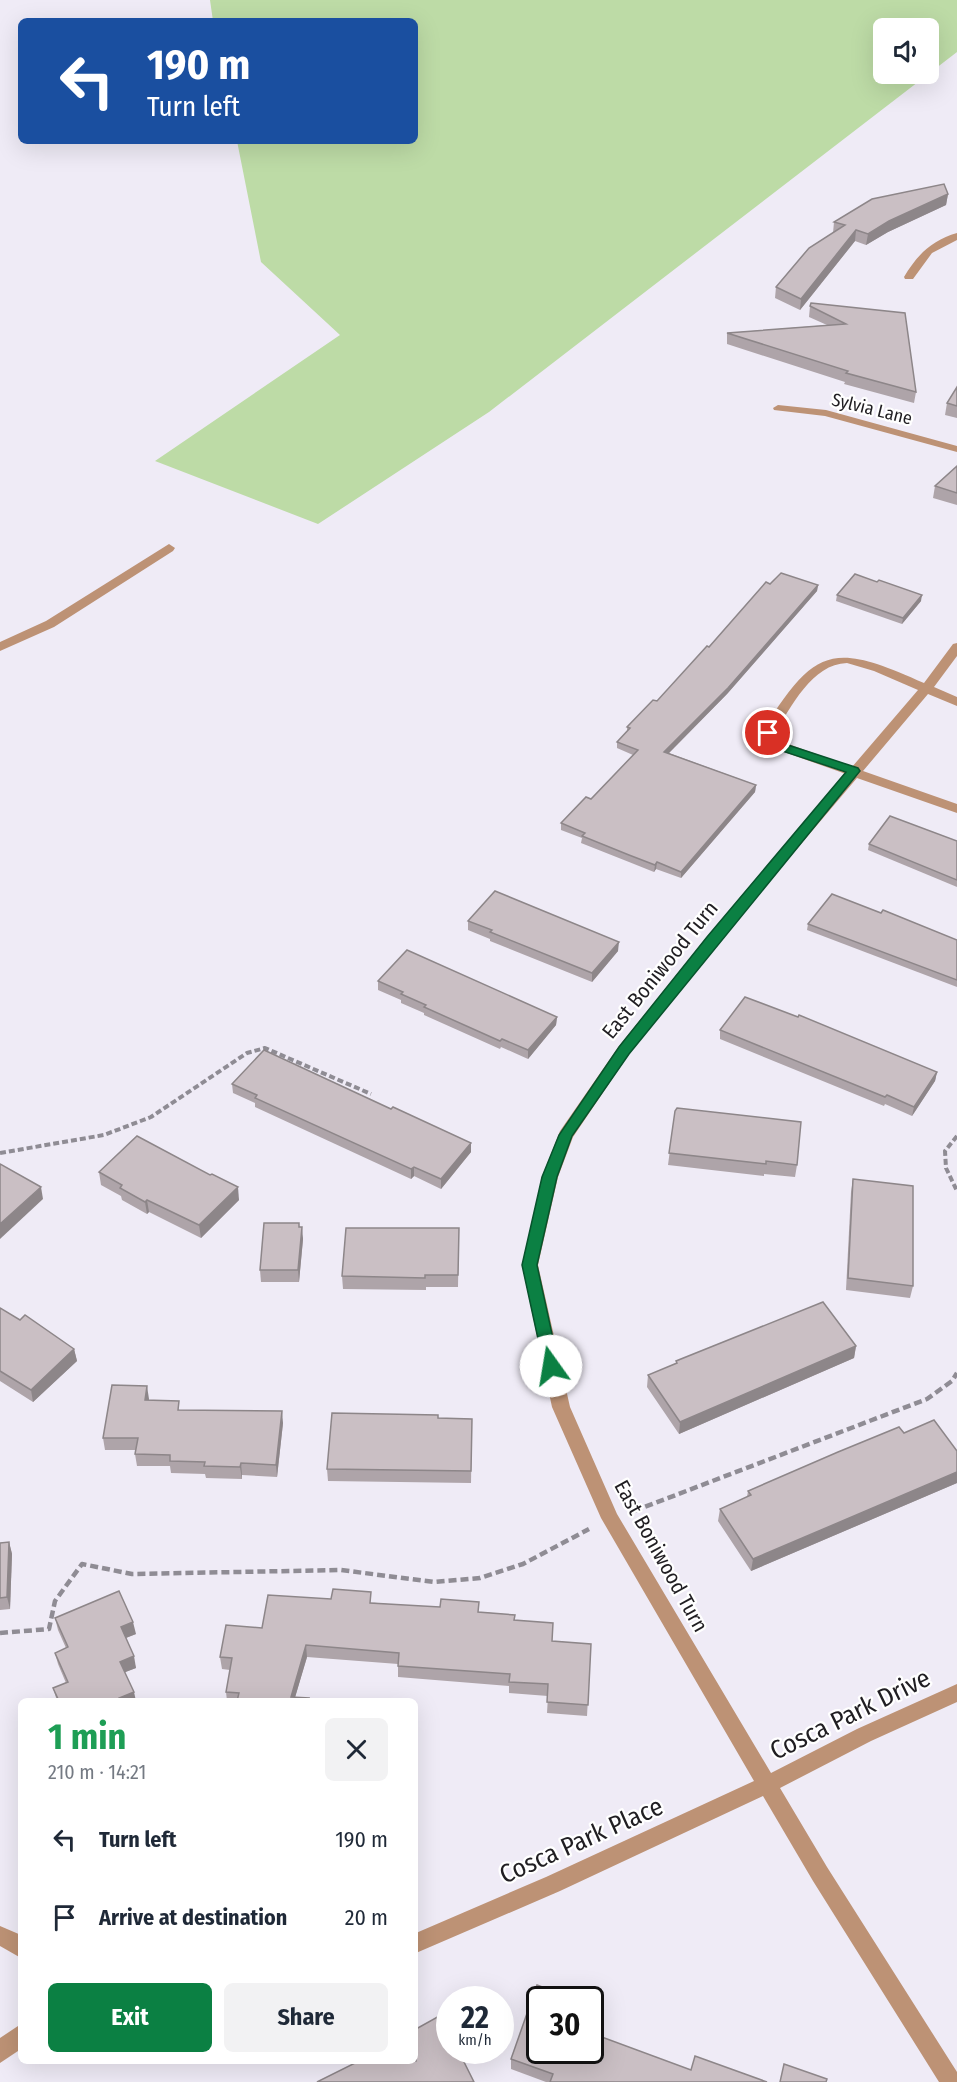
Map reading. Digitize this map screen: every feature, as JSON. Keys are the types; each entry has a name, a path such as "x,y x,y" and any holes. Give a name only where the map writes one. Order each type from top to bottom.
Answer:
{"street":[{"path":"909,276 918,261 930,248 957,236"},
{"name":"Sylvia Lane","path":"778,408 826,413 957,449"},
{"path":"0,647 50,624 169,548"},
{"name":"East Boniwood Turn","path":"951,2082 884,1979 610,1518 561,1407 530,1265 549,1177 566,1135 624,1050 712,940 925,690 957,647"},
{"path":"957,702 874,666 837,660 814,672 791,696 768,733 775,744 957,809"},
{"name":"Cosca Park Drive","path":"767,1785 864,1735 957,1693"},
{"name":"Cosca Park Place","path":"418,1942 553,1884 767,1785"},
{"path":"0,1936 18,1944"},
{"path":"0,2052 18,2037"}],"path":[{"path":"0,1154 104,1135 151,1117 247,1053 265,1048 371,1094"},
{"path":"957,1136 945,1150 946,1168 957,1191"},
{"path":"0,1633 49,1629 50,1610 63,1587 82,1564 132,1574 341,1570 434,1582 480,1578 523,1564 610,1518 656,1504 927,1399 952,1381 957,1373"}],"green space":[{"path":"210,0 957,0 957,52 939,66 939,18 873,18 873,84 915,84 489,412 318,524 155,461 340,335 261,262 238,144 418,144 418,18 213,18"}],"building":[{"path":"944,184 948,194 889,221 868,234 856,230 801,299 776,287 809,248 845,225 834,222 872,199"},
{"path":"811,303 905,313 916,392 846,373 848,371 727,333 846,324 810,306"},
{"path":"957,387 957,406 947,403"},
{"path":"957,466 957,493 935,486"},
{"path":"781,573 818,585 728,688 664,752 756,785 681,872 657,862 655,865 582,836 585,833 561,823 586,797 591,799 638,750 617,742 630,728 627,727 653,700 657,701 707,646 709,647 766,582 770,584"},
{"path":"855,574 922,595 903,618 837,595"},
{"path":"890,816 957,841 957,880 869,844"},
{"path":"495,891 619,942 592,973 468,921"},
{"path":"832,894 881,913 883,910 957,940 957,980 808,924"},
{"path":"407,950 557,1017 528,1050 502,1039 500,1041 424,1007 426,1005 378,981"},
{"path":"745,997 798,1017 799,1015 937,1072 914,1107 887,1095 885,1097 720,1030"},
{"path":"264,1050 471,1143 441,1179 414,1167 411,1169 255,1098 257,1095 232,1084"},
{"path":"677,1108 801,1122 797,1165 766,1161 766,1164 669,1153"},
{"path":"137,1136 210,1175 238,1187 199,1225 147,1200 145,1202 120,1188 122,1185 99,1172"},
{"path":"0,1164 41,1187 0,1224"},
{"path":"853,1179 913,1186 913,1286 848,1278"},
{"path":"264,1223 299,1223 299,1227 302,1227 298,1270 260,1270"},
{"path":"346,1228 459,1228 458,1275 425,1275 425,1278 342,1276"},
{"path":"823,1302 856,1346 680,1422 648,1375 677,1363 676,1361"},
{"path":"0,1308 20,1320 25,1315 74,1349 31,1390 0,1371"},
{"path":"112,1385 147,1386 145,1400 179,1401 178,1410 282,1411 276,1465 241,1463 240,1467 204,1466 205,1462 170,1461 170,1455 135,1454 138,1438 103,1438"},
{"path":"332,1413 438,1415 438,1418 472,1419 471,1471 327,1469"},
{"path":"934,1420 957,1451 957,1472 753,1559 720,1509 751,1495 748,1491 838,1452 899,1427 904,1433"},
{"path":"9,1542 7,1597 0,1598 0,1543"},
{"path":"333,1589 371,1592 370,1603 440,1607 441,1599 479,1602 478,1612 515,1615 514,1620 553,1623 552,1641 591,1644 588,1705 547,1702 548,1684 509,1682 510,1674 398,1666 399,1653 306,1645 291,1697 309,1698 238,1698 239,1693 226,1692 232,1658 220,1657 226,1625 262,1628 268,1595 331,1599"},
{"path":"119,1591 133,1622 121,1627 134,1656 120,1662 134,1692 119,1698 58,1698 53,1688 68,1682 55,1653 68,1647 55,1618"},
{"path":"526,2016 526,2064 604,2064 604,2038 691,2070 695,2056 767,2082 550,2082 553,2074 514,2060 514,2050"},
{"path":"436,2018 436,2064 465,2064 474,2082 317,2082 353,2064 418,2064 418,2028"},
{"path":"784,2064 827,2079 826,2082 780,2082"}],"route":[{"path":"551,1366 530,1265 549,1177 566,1135 624,1050 712,940 854,771 775,744 768,733"}]}
